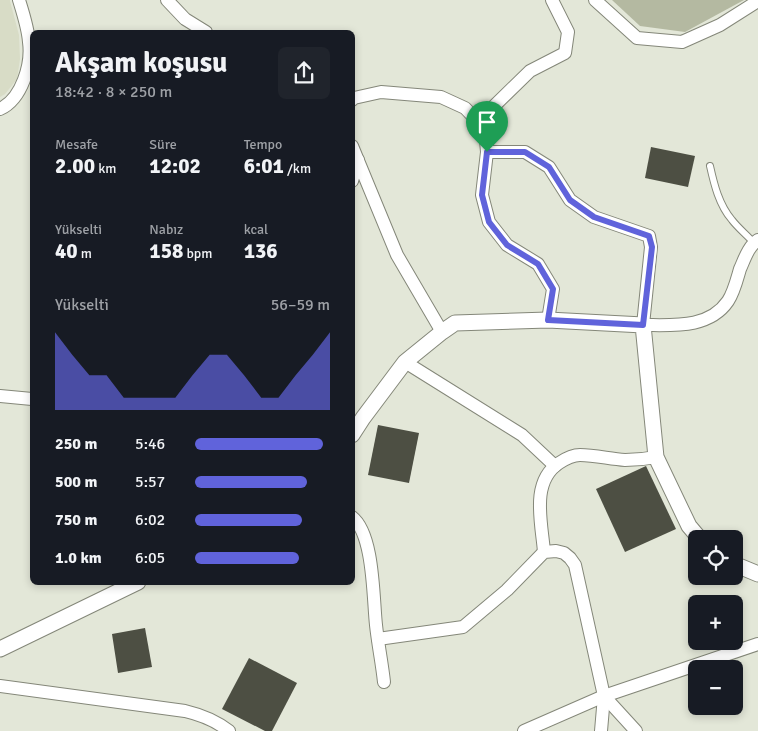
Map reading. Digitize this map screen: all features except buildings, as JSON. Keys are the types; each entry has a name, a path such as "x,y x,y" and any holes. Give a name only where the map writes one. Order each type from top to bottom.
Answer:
{"street":[{"path":"0,109 6,107 20,90 27,70 30,43 19,0"},
{"path":"167,0 185,19 203,30"},
{"path":"548,320 553,289 538,264 507,245 489,222 482,195 487,152 485,129 491,109 530,71 565,53 568,32 552,0"},
{"path":"596,0 637,38 682,42 720,25 758,1"},
{"path":"355,98 382,92 441,97 465,108 485,129"},
{"path":"487,152 525,152 549,167 570,200 594,217 649,236 652,247 643,325 656,458 692,530"},
{"path":"355,153 397,255 442,332"},
{"path":"355,170 358,160"},
{"path":"358,418 405,362 455,323 548,320 643,325 701,322 717,313 729,301 747,252 756,241"},
{"path":"405,362 522,435 555,466"},
{"path":"0,396 30,398"},
{"path":"544,552 540,497 546,476 555,466 566,458 578,455 624,460 656,458"},
{"path":"355,520 358,522 370,558 384,682"},
{"path":"378,639 463,627 507,590 544,552 556,551 564,553 575,565 604,696 601,731"},
{"path":"743,568 758,574"},
{"path":"0,649 132,585"},
{"path":"524,731 604,696 758,644"},
{"path":"0,686 185,711 204,716 229,731"},
{"path":"604,696 636,731"}],"lane":[{"path":"710,166 716,189 732,220 756,241"}],"shaded area":[{"path":"0,0 10,0 19,35 20,59 17,79 5,94 0,97"},
{"path":"612,0 744,0 685,32 640,26"}],"route":[{"path":"487,152 525,152 549,167 570,200 594,217 649,236 652,247 643,325 548,320 553,289 538,264 507,245 489,222 482,195 487,152"}]}
